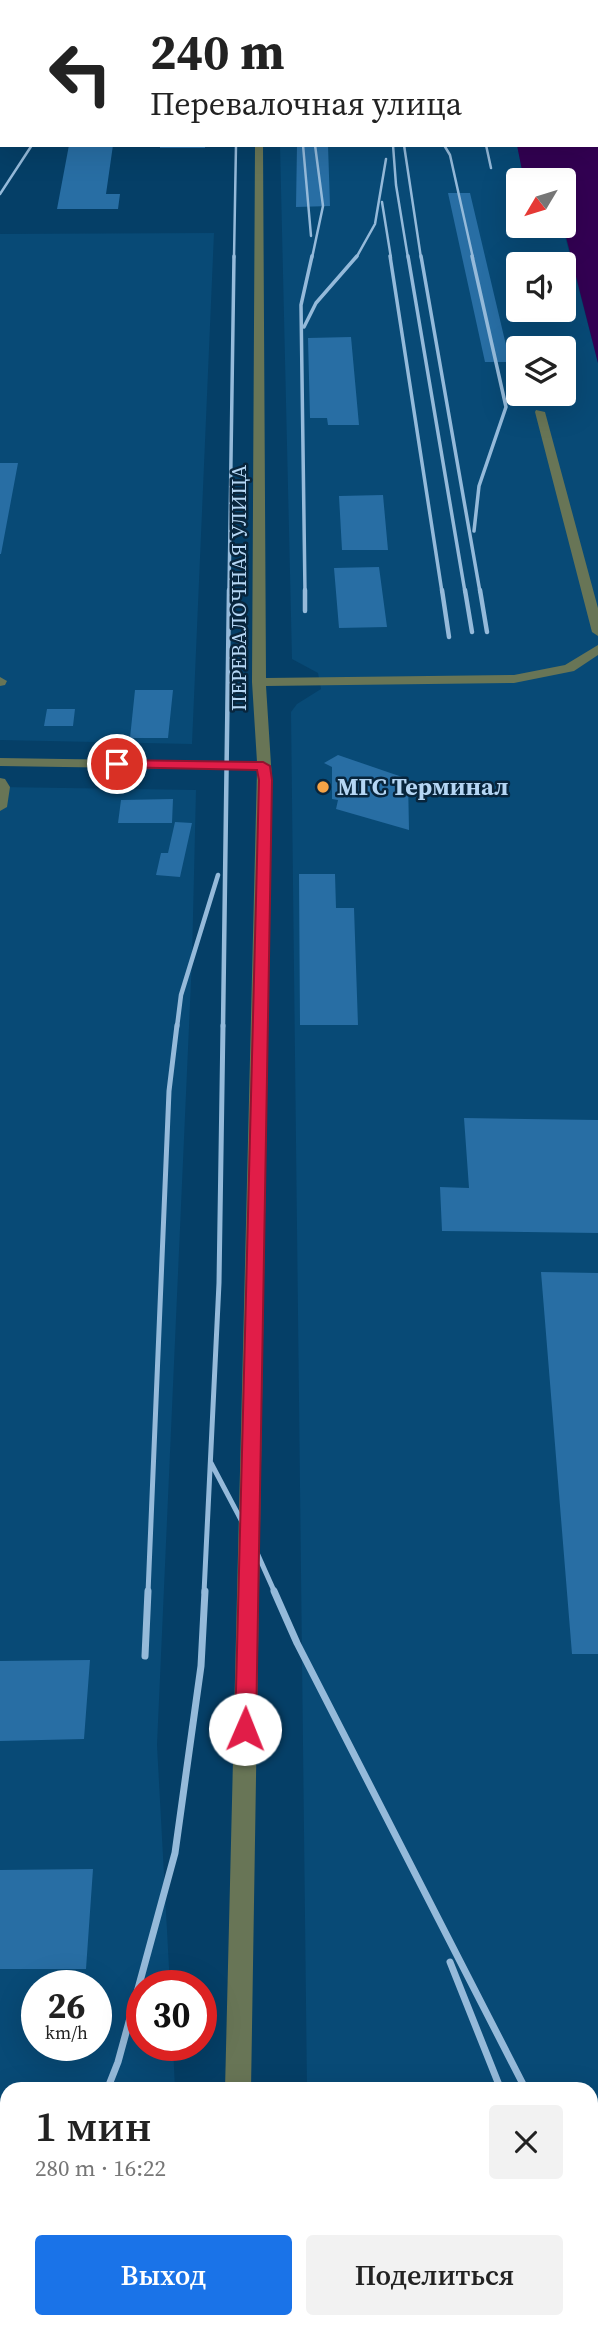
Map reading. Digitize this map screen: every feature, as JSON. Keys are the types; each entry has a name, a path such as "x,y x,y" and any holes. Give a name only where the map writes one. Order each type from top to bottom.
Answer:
{"street":[{"path":"0,13 0,20"},
{"name":"ПЕРЕВАЛОЧНАЯ УЛИЦА","path":"238,2082 265,808 259,682 259,147"},
{"path":"540,412 598,632"},
{"path":"259,682 514,679 569,668 598,649"},
{"path":"2,766 263,766"},
{"path":"0,782 3,787 0,807"}],"shaded area":[{"path":"280,147 517,147 522,168 506,168 506,238 565,238 569,252 506,252 506,322 576,322 576,279 598,363 598,2082 307,2082 291,712 297,704 321,689 318,673 292,659"},
{"path":"517,147 598,147 598,363 576,276 576,252 570,252 566,238 576,238 576,168 522,168"},
{"path":"214,233 192,744 0,740 0,234"},
{"path":"0,787 196,790 192,959 157,1745 169,1970 126,1970 126,2061 174,2061 175,2082 0,2082"}],"building":[{"path":"69,147 113,147 106,194 120,194 118,209 57,209"},
{"path":"160,147 205,147 205,148"},
{"path":"297,147 328,147 330,206 296,207"},
{"path":"448,193 470,193 506,345 506,362 485,362"},
{"path":"351,337 359,425 328,425 327,418 310,418 308,338"},
{"path":"0,463 18,463 1,554 0,554"},
{"path":"383,495 388,550 342,550 339,496"},
{"path":"379,567 387,627 339,628 334,568"},
{"path":"135,690 173,690 168,738 130,738"},
{"path":"47,709 75,709 73,726 44,726"},
{"path":"338,755 408,779 409,830 336,809 338,800 332,799 332,767 324,763"},
{"path":"173,799 172,823 118,823 121,800"},
{"path":"175,822 192,823 180,877 156,875 161,853 168,853"},
{"path":"299,874 335,874 336,908 354,908 358,1025 300,1025"},
{"path":"464,1118 598,1120 598,1233 442,1231 440,1187 469,1188"},
{"path":"541,1272 598,1273 598,1654 572,1654"},
{"path":"90,1660 84,1739 0,1741 0,1661"},
{"path":"93,1869 86,1969 0,1969 0,1870"}],"railway":[{"path":"0,194 31,147"},
{"path":"234,258 236,147"},
{"path":"303,147 311,236"},
{"path":"312,258 323,206 315,147"},
{"path":"393,147 396,185 408,258"},
{"path":"404,147 421,258"},
{"path":"445,147 450,155 473,258"},
{"path":"486,147 491,168"},
{"path":"356,258 375,224 386,159"},
{"path":"382,202 391,258"},
{"path":"229,592 234,256"},
{"path":"305,592 301,305 312,256"},
{"path":"304,327 316,303 357,256"},
{"path":"390,256 442,592"},
{"path":"408,256 465,592"},
{"path":"421,256 480,592"},
{"path":"472,256 506,407 479,486 474,531"},
{"path":"223,1027 229,590"},
{"path":"442,590 449,637"},
{"path":"465,590 472,632"},
{"path":"480,590 487,632"},
{"path":"305,592 305,611"},
{"path":"177,1027 181,995 218,875"},
{"path":"148,1593 169,1091 177,1025"},
{"path":"204,1593 219,1283 223,1025"},
{"path":"211,1463 249,1535 275,1593"},
{"path":"145,1656 148,1591"},
{"path":"110,2082 118,2062 175,1853 201,1666 205,1591"},
{"path":"274,1591 297,1643 522,2082"},
{"path":"450,1962 498,2082"}],"place":[{"name":"МГС Терминал","path":"323,787"}],"route":[{"path":"117,764 263,766 265,780 245,1729"}]}
